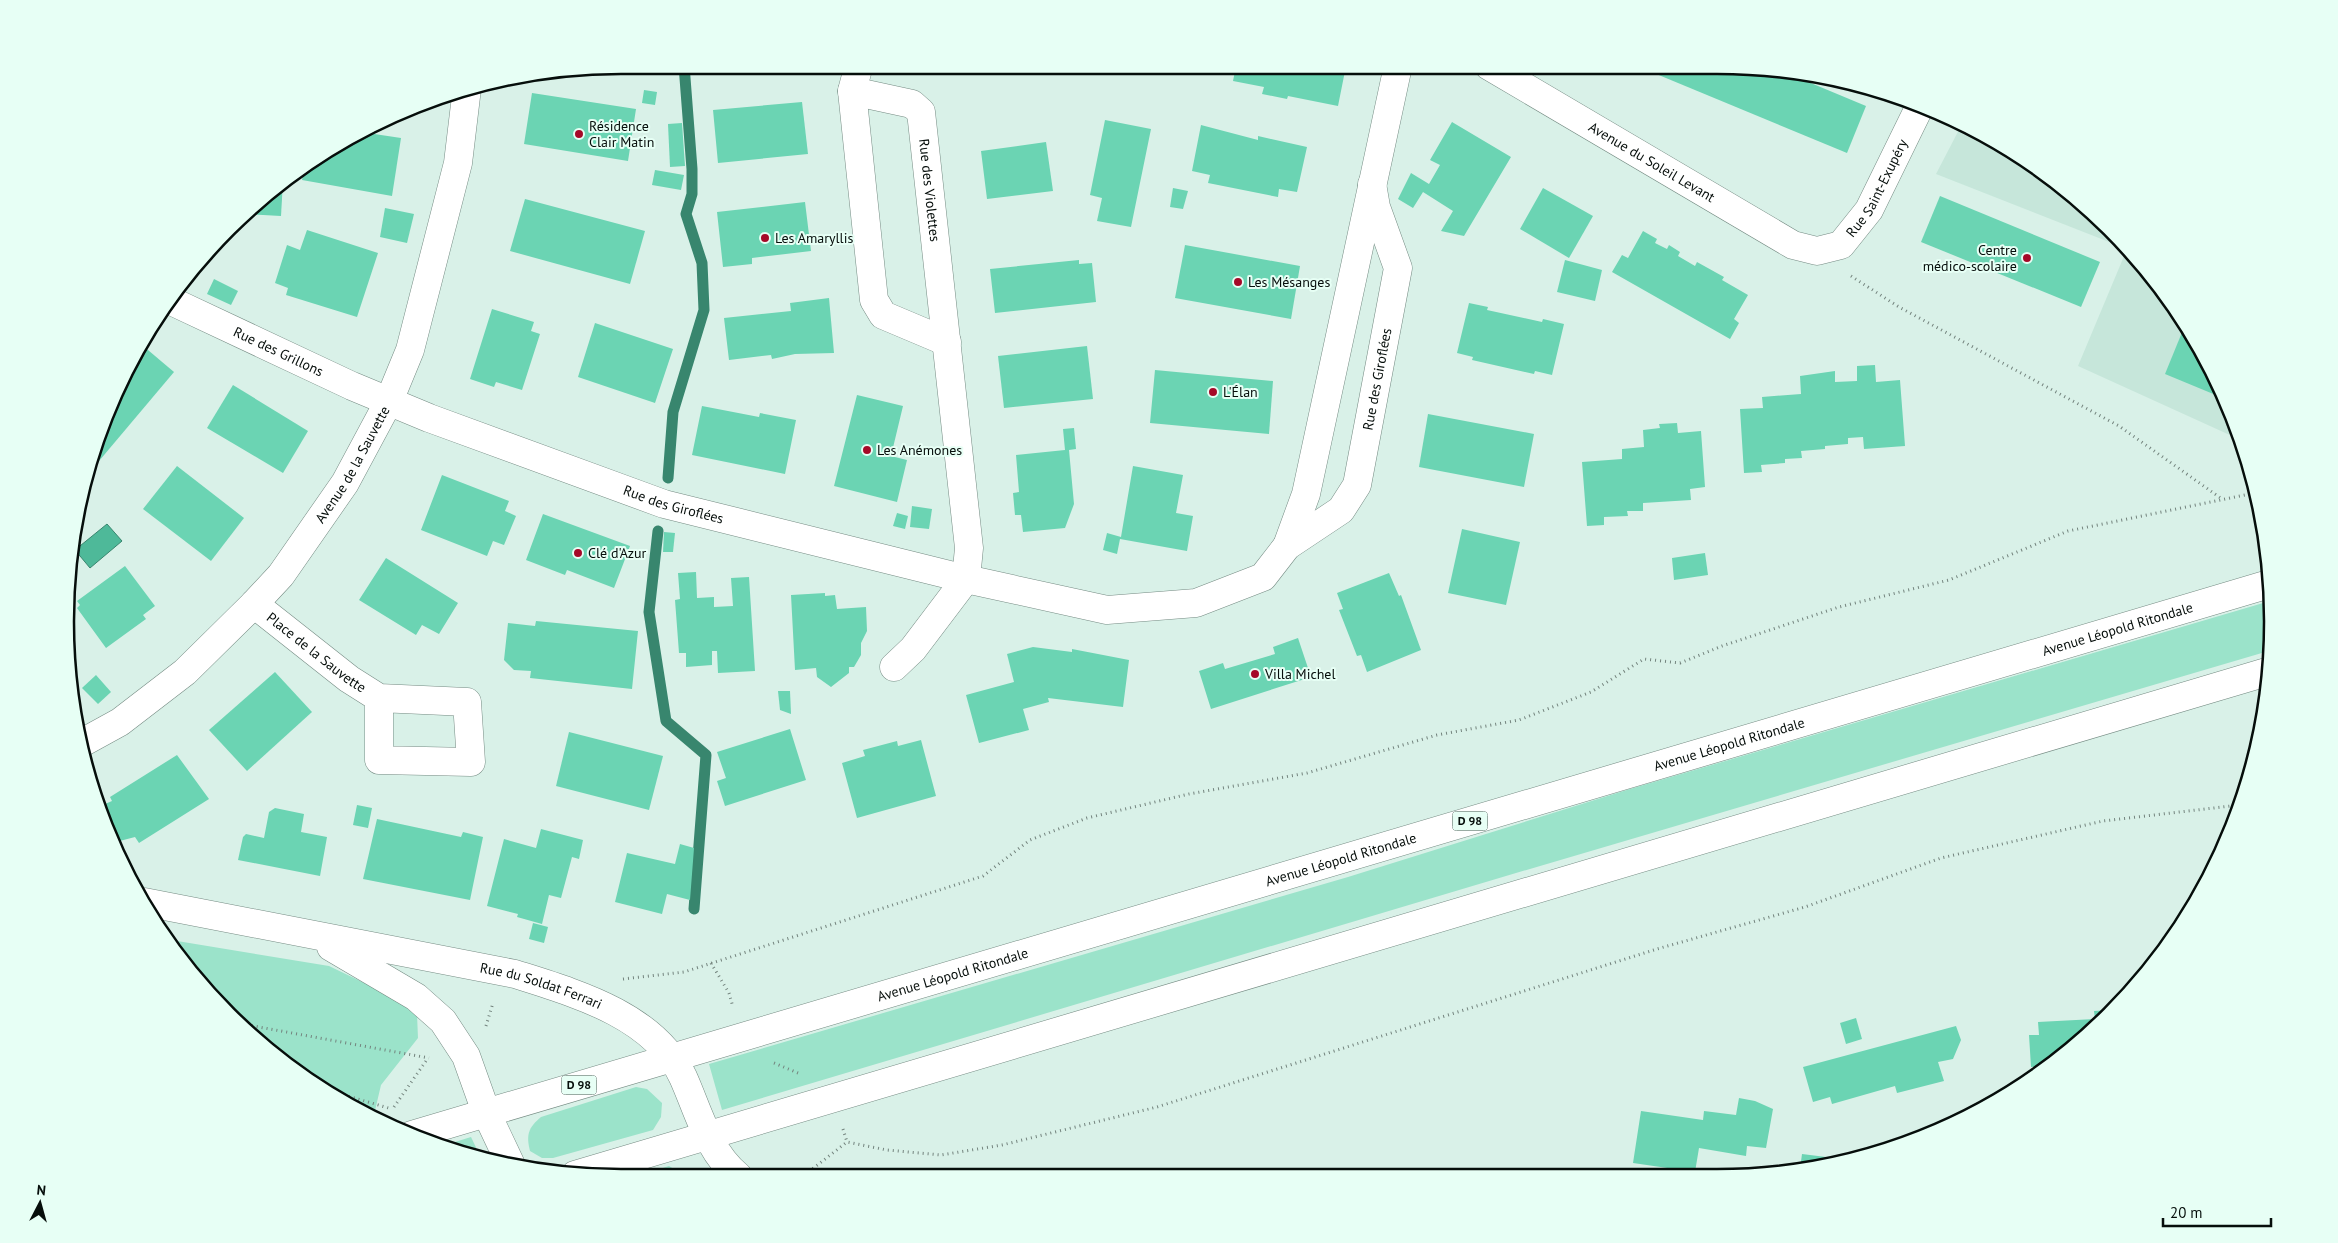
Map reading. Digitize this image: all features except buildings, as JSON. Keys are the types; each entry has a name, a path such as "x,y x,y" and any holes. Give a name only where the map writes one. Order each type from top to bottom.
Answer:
{"main road":[{"name":"Rue des Giroflées","path":"389,401 429,418 664,504 966,579 1107,610 1196,603 1263,577 1287,546 1306,494 1396,74"},
{"name":"Avenue du Soleil Levant","path":"1502,74 1793,245 1817,251"},
{"name":"Rue des Violettes","path":"947,342 883,315 874,300 855,78 912,104 921,112 947,342 969,548 966,579"},
{"name":"Avenue de la Sauvette","path":"87,740 120,722 185,672 254,604 281,575 345,483 389,401 410,350 458,163 466,96"},
{"name":"Rue Saint-Exupéry","path":"1817,251 1841,245 1869,210 1917,112"},
{"name":"Rue des Giroflées","path":"1287,546 1341,510 1357,485 1398,268 1376,207 1372,184"},
{"name":"Rue des Grillons","path":"176,304 389,401"},
{"path":"894,667 912,649 966,579"},
{"name":"Avenue Léopold Ritondale","path":"421,1131 2263,586"},
{"name":"Place de la Sauvette","path":"254,604 349,679 379,698"},
{"path":"596,1168 2262,673"},
{"name":"Rue du Soldat Ferrari","path":"152,904 515,974 605,1006 646,1031 672,1058 682,1075 716,1152 732,1169"},
{"name":"Rue du Soldat Ferrari","path":"310,935 416,997 443,1021 466,1056 486,1112 507,1157"}],"path":[{"path":"1862,284 1899,308 2119,426 2222,500"},
{"path":"617,979 684,972 983,876 1030,840 1087,818 1189,794 1307,773 1437,735 1519,720 1591,692 1644,659 1680,663 1722,646 1840,607 1949,580 2068,531 2249,494"},
{"path":"812,1169 848,1142 887,1150 941,1155 1002,1145 1157,1107 1657,949 1805,907 1941,858 2103,821 2232,806"},
{"path":"485,1031 496,993"},
{"path":"252,1026 428,1058 392,1109 349,1096"}],"shaded area":[{"path":"1959,130 2021,166 2050,187 2078,210 2113,243 1936,174"},
{"path":"2124,256 2151,288 2191,348 2208,379 2232,436 2078,366"},
{"path":"107,524 122,541 90,568 78,553 78,547"},
{"path":"2263,603 2263,653 722,1110 709,1064 1348,877 1630,789"},
{"path":"177,941 329,966 402,1001 417,1014 418,1038 381,1085 375,1111 317,1077 288,1056 234,1009 210,983"},
{"path":"636,1087 647,1089 662,1103 661,1117 653,1130 553,1158 542,1158 530,1151 529,1132 541,1117"},
{"path":"471,1137 477,1150 453,1143"},
{"path":"669,1166 674,1169 659,1169"}],"waterway":[{"path":"668,478 673,412 704,310 702,263 686,214 692,194 692,169 685,74"},
{"path":"658,531 649,612 666,721 706,755 694,909"}],"place":[{"name":"Résidence Clair Matin","path":"579,134"},
{"name":"Les Amaryllis","path":"765,238"},
{"name":"Centre médico-scolaire","path":"2027,258"},
{"name":"Les Mésanges","path":"1238,282"},
{"name":"L'Élan","path":"1213,392"},
{"name":"Les Anémones","path":"867,450"},
{"name":"Clé d'Azur","path":"578,553"},
{"name":"Villa Michel","path":"1255,674"}]}
